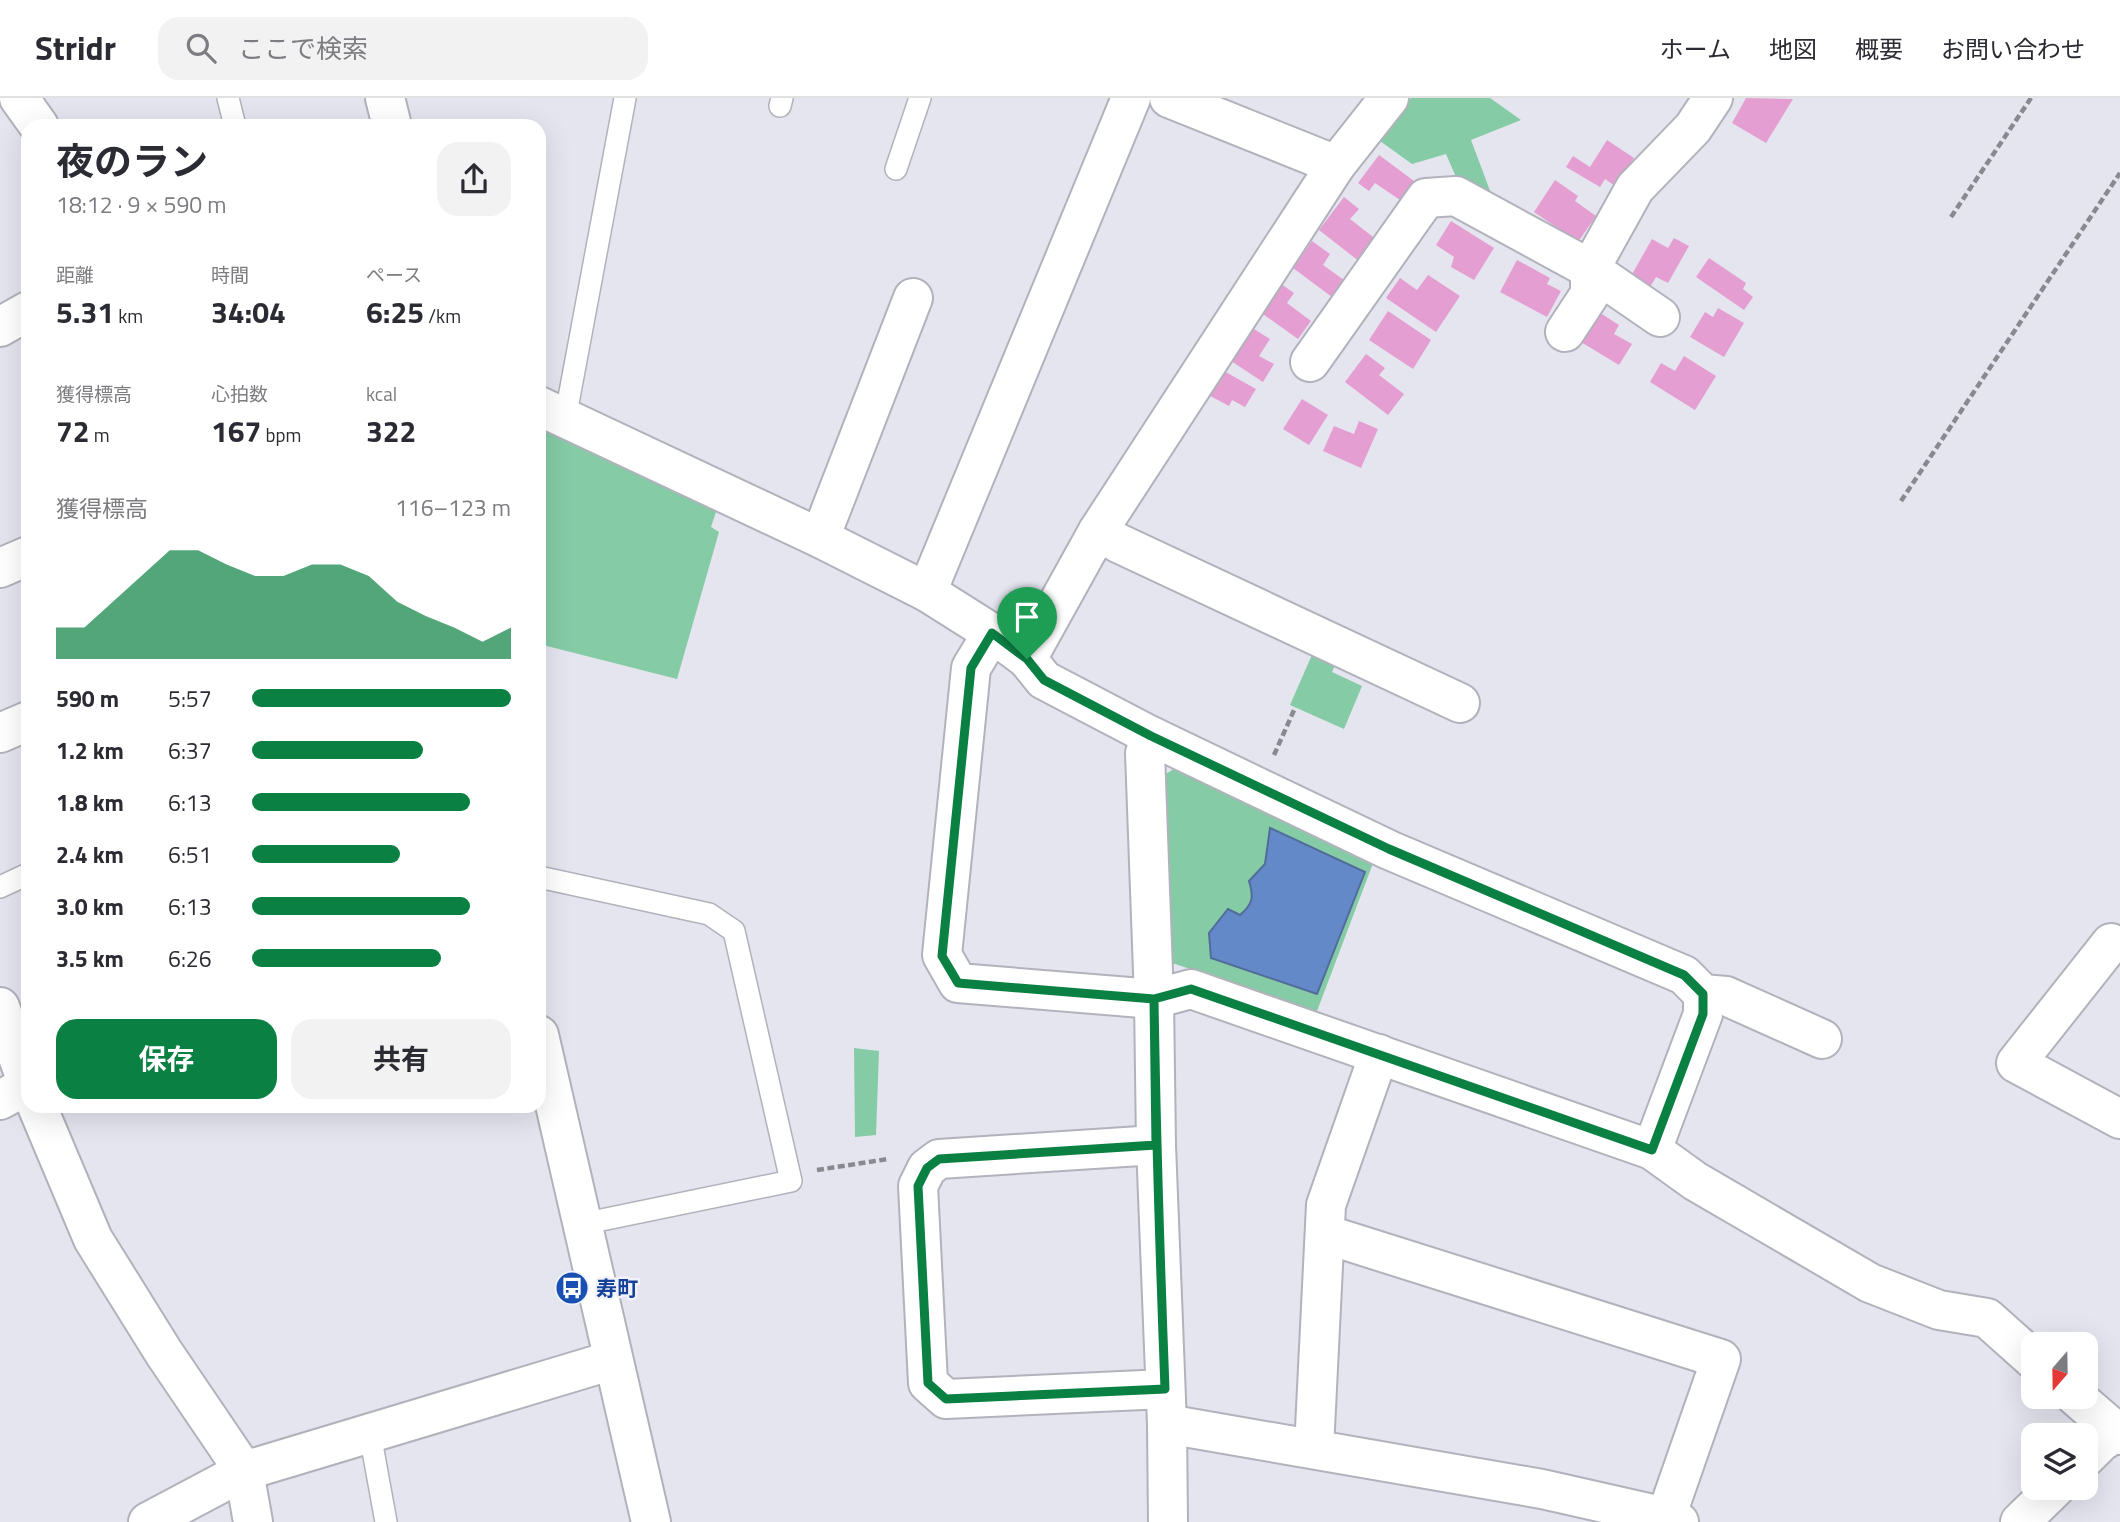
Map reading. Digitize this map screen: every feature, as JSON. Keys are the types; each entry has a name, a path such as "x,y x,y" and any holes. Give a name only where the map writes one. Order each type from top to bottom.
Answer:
{"street":[{"path":"19,98 34,119"},
{"path":"385,98 390,119"},
{"path":"927,592 1131,98"},
{"path":"1170,98 1336,165"},
{"path":"1027,659 1098,531 1336,165 1389,98"},
{"path":"1565,332 1590,294 1590,269 1635,188 1693,128 1713,98"},
{"path":"1310,362 1426,198 1456,196 1590,269 1660,317"},
{"path":"820,538 913,298"},
{"path":"0,327 21,315"},
{"path":"552,413 820,538 927,592 992,633 1027,659 1044,680 1151,736 1389,849 1684,975 1703,994 1726,996 1822,1039"},
{"path":"1098,531 1118,543 1460,703"},
{"path":"0,568 21,559"},
{"path":"992,633 971,668 942,956 958,983 1154,999 1191,989 1652,1150 1695,1181 1870,1283 1939,1310 1987,1318 2021,1348"},
{"path":"0,733 21,724"},
{"path":"1151,736 1145,753 1166,1406 1167,1522"},
{"path":"2111,943 2016,1062 2120,1119"},
{"path":"1652,1150 1703,1014 1703,994"},
{"path":"0,1007 21,1066"},
{"path":"1314,1449 1326,1205 1379,1054"},
{"path":"546,1066 651,1522"},
{"path":"0,1100 21,1089"},
{"path":"40,1113 93,1239 164,1353 244,1471 253,1522"},
{"path":"1156,1145 939,1159 927,1168 918,1186 928,1383 946,1399 1166,1406 1314,1449 1542,1489 1672,1520 1721,1359 1325,1234"},
{"path":"148,1522 244,1471 613,1360"},
{"path":"2090,1409 2118,1434 2098,1446"},
{"path":"2020,1522 2043,1500"}],"lane":[{"path":"228,98 233,119"},
{"path":"552,413 625,98"},
{"path":"896,169 920,98"},
{"path":"0,887 21,877"},
{"path":"546,879 709,914 734,931 791,1181 582,1223"},
{"path":"370,1434 386,1522"}],"path":[{"path":"1951,217 2031,98"},
{"path":"1901,501 2120,173"},
{"path":"1259,787 1295,708"},
{"path":"791,1181 823,1168 906,1157 927,1168"}],"green space":[{"path":"1411,98 1490,98 1521,120 1471,140 1492,196 1456,177 1446,154 1412,164 1380,141"},
{"path":"546,423 718,506 711,527 719,532 677,679 546,646"},
{"path":"1315,648 1338,658 1332,672 1362,686 1344,729 1290,705"},
{"path":"1177,767 1375,858 1317,1011 1169,962 1156,780"},
{"path":"854,1048 879,1051 876,1135 855,1137"}],"water":[{"path":"1270,828 1365,872 1317,994 1211,958 1209,933 1228,909 1240,915 1250,904 1252,892 1249,881 1265,864"}],"building":[{"path":"1746,98 1793,99 1766,143 1732,123"},
{"path":"1607,140 1634,158 1615,186 1605,179 1600,187 1566,167 1573,156 1590,167"},
{"path":"1379,155 1414,181 1400,200 1375,183 1369,191 1358,183"},
{"path":"1555,180 1578,196 1575,201 1596,216 1578,242 1534,212"},
{"path":"1344,197 1359,209 1350,219 1377,240 1360,262 1319,230"},
{"path":"1451,221 1494,248 1474,280 1451,267 1454,257 1436,245"},
{"path":"1674,238 1689,246 1668,283 1656,277 1650,287 1631,276 1652,239 1668,248"},
{"path":"1312,241 1330,254 1323,265 1344,280 1332,297 1293,268"},
{"path":"1709,258 1746,283 1743,289 1753,297 1744,310 1696,277"},
{"path":"1517,260 1550,278 1547,284 1561,291 1547,317 1500,292"},
{"path":"1428,275 1460,296 1436,332 1386,298 1400,278 1417,290"},
{"path":"1281,284 1294,293 1287,303 1311,321 1298,339 1260,312"},
{"path":"1718,308 1744,323 1724,357 1690,337 1705,312 1713,317"},
{"path":"1594,309 1619,325 1614,334 1632,344 1619,365 1576,339"},
{"path":"1388,311 1431,340 1413,369 1369,340"},
{"path":"1249,326 1270,339 1259,356 1274,364 1263,382 1228,359"},
{"path":"1366,354 1385,368 1379,375 1404,394 1388,415 1345,382"},
{"path":"1684,356 1716,376 1695,410 1650,382 1661,363 1675,371"},
{"path":"1215,366 1256,389 1245,407 1232,400 1229,406 1201,391"},
{"path":"1302,399 1328,415 1309,445 1283,429"},
{"path":"1359,421 1378,429 1361,468 1323,451 1334,426 1354,434"}],"place":[{"name":"寿町","path":"572,1288"}],"route":[{"path":"1027,659 992,633 971,668 942,956 958,983 1154,999 1156,1145 939,1159 927,1168 918,1186 928,1383 946,1399 1165,1389 1156,1145 1155,1072 1154,999 1191,989 1652,1150 1703,1014 1703,994 1684,975 1389,849 1151,736 1044,680 1027,659"}]}
